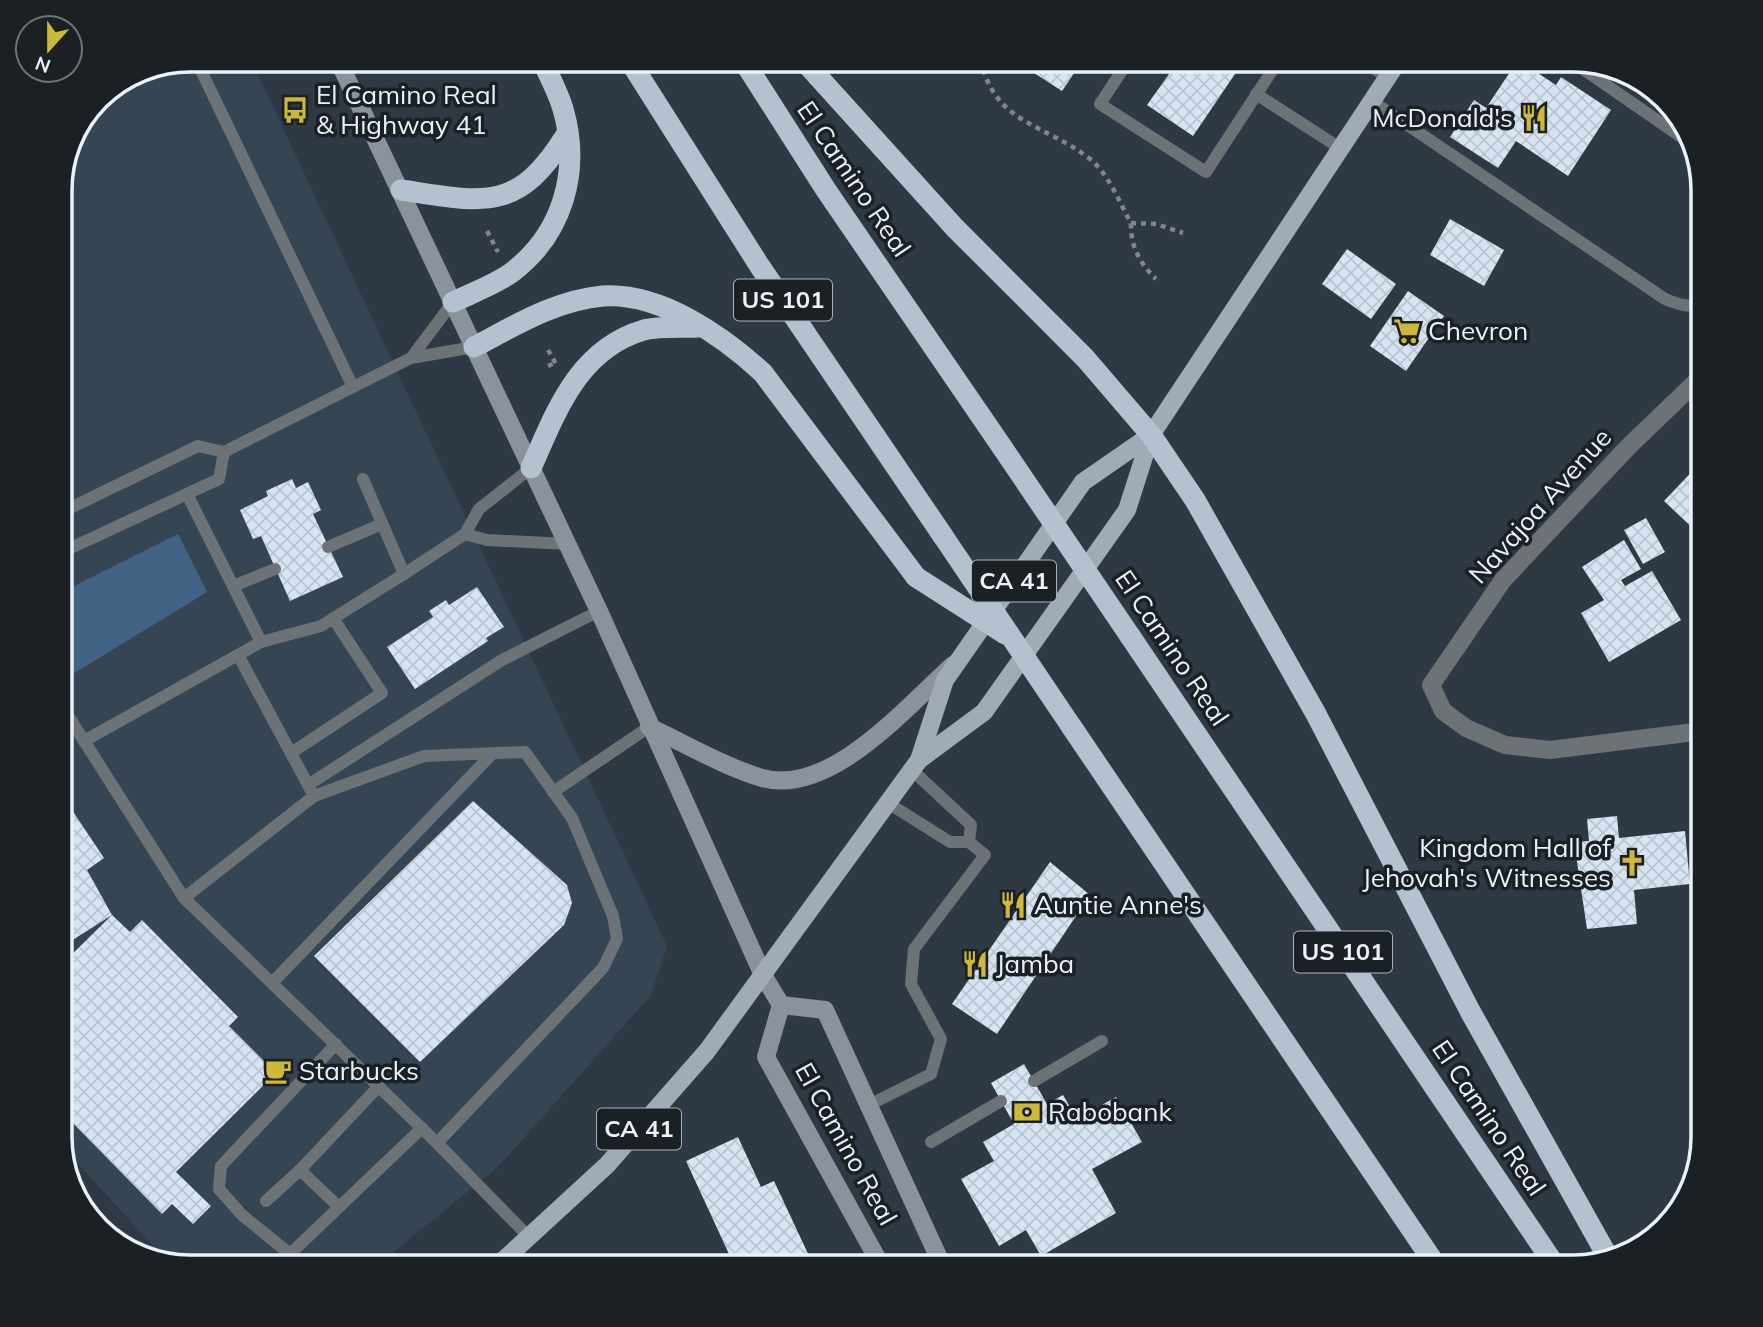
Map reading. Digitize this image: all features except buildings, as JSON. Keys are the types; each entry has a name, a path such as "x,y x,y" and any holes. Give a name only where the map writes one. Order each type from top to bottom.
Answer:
{"highway":[{"path":"453,302 509,275 548,236 561,212 570,179 566,135 563,110 547,72"},
{"name":"US 101","path":"637,72 759,265 1428,1255"},
{"name":"El Camino Real","path":"751,72 826,190 1547,1255"},
{"path":"814,72 881,149 1029,305 1085,358 1151,435 1195,500 1316,714 1470,1011 1604,1251"},
{"path":"401,190 472,200 507,195 528,183 548,165 566,135"},
{"path":"474,347 531,317 565,304 604,296 645,301 704,327 734,345 763,373 916,577 1013,639"},
{"path":"531,468 567,388 600,351 644,330 704,327"}],"main road":[{"path":"344,72 568,544 763,975 781,1005"},
{"name":"CA 41","path":"511,1255 635,1134 707,1051 916,765 984,712 1127,510 1151,435 1391,72"},
{"name":"CA 41","path":"916,765 945,680 1083,482 1151,435"},
{"path":"649,727 764,779 791,780 819,775 846,760 961,658"},
{"name":"El Camino Real","path":"875,1255 766,1057 781,1005 825,1010 937,1255"}],"street":[{"name":"Navajoa Avenue","path":"1691,387 1629,446 1503,580 1431,685 1443,711 1466,728 1505,745 1549,750 1691,732"}],"lane":[{"path":"202,72 354,387"},
{"path":"1121,72 1100,104 1206,172 1271,72"},
{"path":"1380,72 1387,77"},
{"path":"1589,73 1676,134"},
{"path":"1256,94 1340,148"},
{"path":"1371,101 1665,299 1691,305"},
{"path":"411,358 453,302"},
{"path":"72,507 198,446 224,452 411,358 474,347"},
{"path":"72,547 219,479 224,452"},
{"path":"84,741 261,642 321,626 464,534 479,509 531,468"},
{"path":"363,478 404,574"},
{"path":"187,494 261,642"},
{"path":"328,547 382,524"},
{"path":"464,534 487,540 568,544"},
{"path":"233,586 275,569"},
{"path":"184,898 311,791 502,660 599,611"},
{"path":"290,753 382,693 333,618"},
{"path":"238,655 311,791"},
{"path":"72,722 184,898 422,1128 530,1238"},
{"path":"553,792 649,727"},
{"path":"311,791 424,756 525,752 572,818 612,916 617,940 603,968 437,1143"},
{"path":"272,982 492,754"},
{"path":"916,765 971,825 969,842"},
{"path":"867,1106 931,1074 941,1039 911,984 914,949 985,855 969,842 950,842 888,803"},
{"path":"1034,1081 1102,1041"},
{"path":"336,1044 220,1167 219,1189 242,1215 290,1254 422,1128"},
{"path":"266,1201 300,1170 379,1086"},
{"path":"931,1142 1001,1101"},
{"path":"300,1170 339,1207"}],"path":[{"path":"985,72 990,89 1004,106 1034,129 1089,159 1102,172 1131,223 1138,255 1156,279"},
{"path":"1131,223 1156,223 1183,233"},
{"path":"487,232 498,253"},
{"path":"548,350 561,370"},
{"path":"548,366 555,363"}],"shaded area":[{"path":"257,72 667,946 651,995 497,1168 390,1255 190,1255 157,1250 75,1160 72,1145 72,182 76,159 96,118 112,101 131,88 152,78 175,73"},
{"path":"178,534 207,592 72,674 72,587"}],"place":[{"name":"El Camino Real & Highway 41","path":"295,110"},
{"name":"McDonald's","path":"1534,118"},
{"name":"Chevron","path":"1407,331"},
{"name":"Kingdom Hall of Jehovah's Witnesses","path":"1632,863"},
{"name":"Auntie Anne's","path":"1013,905"},
{"name":"Jamba","path":"975,964"},
{"name":"Starbucks","path":"278,1071"},
{"name":"Rabobank","path":"1027,1112"}]}
